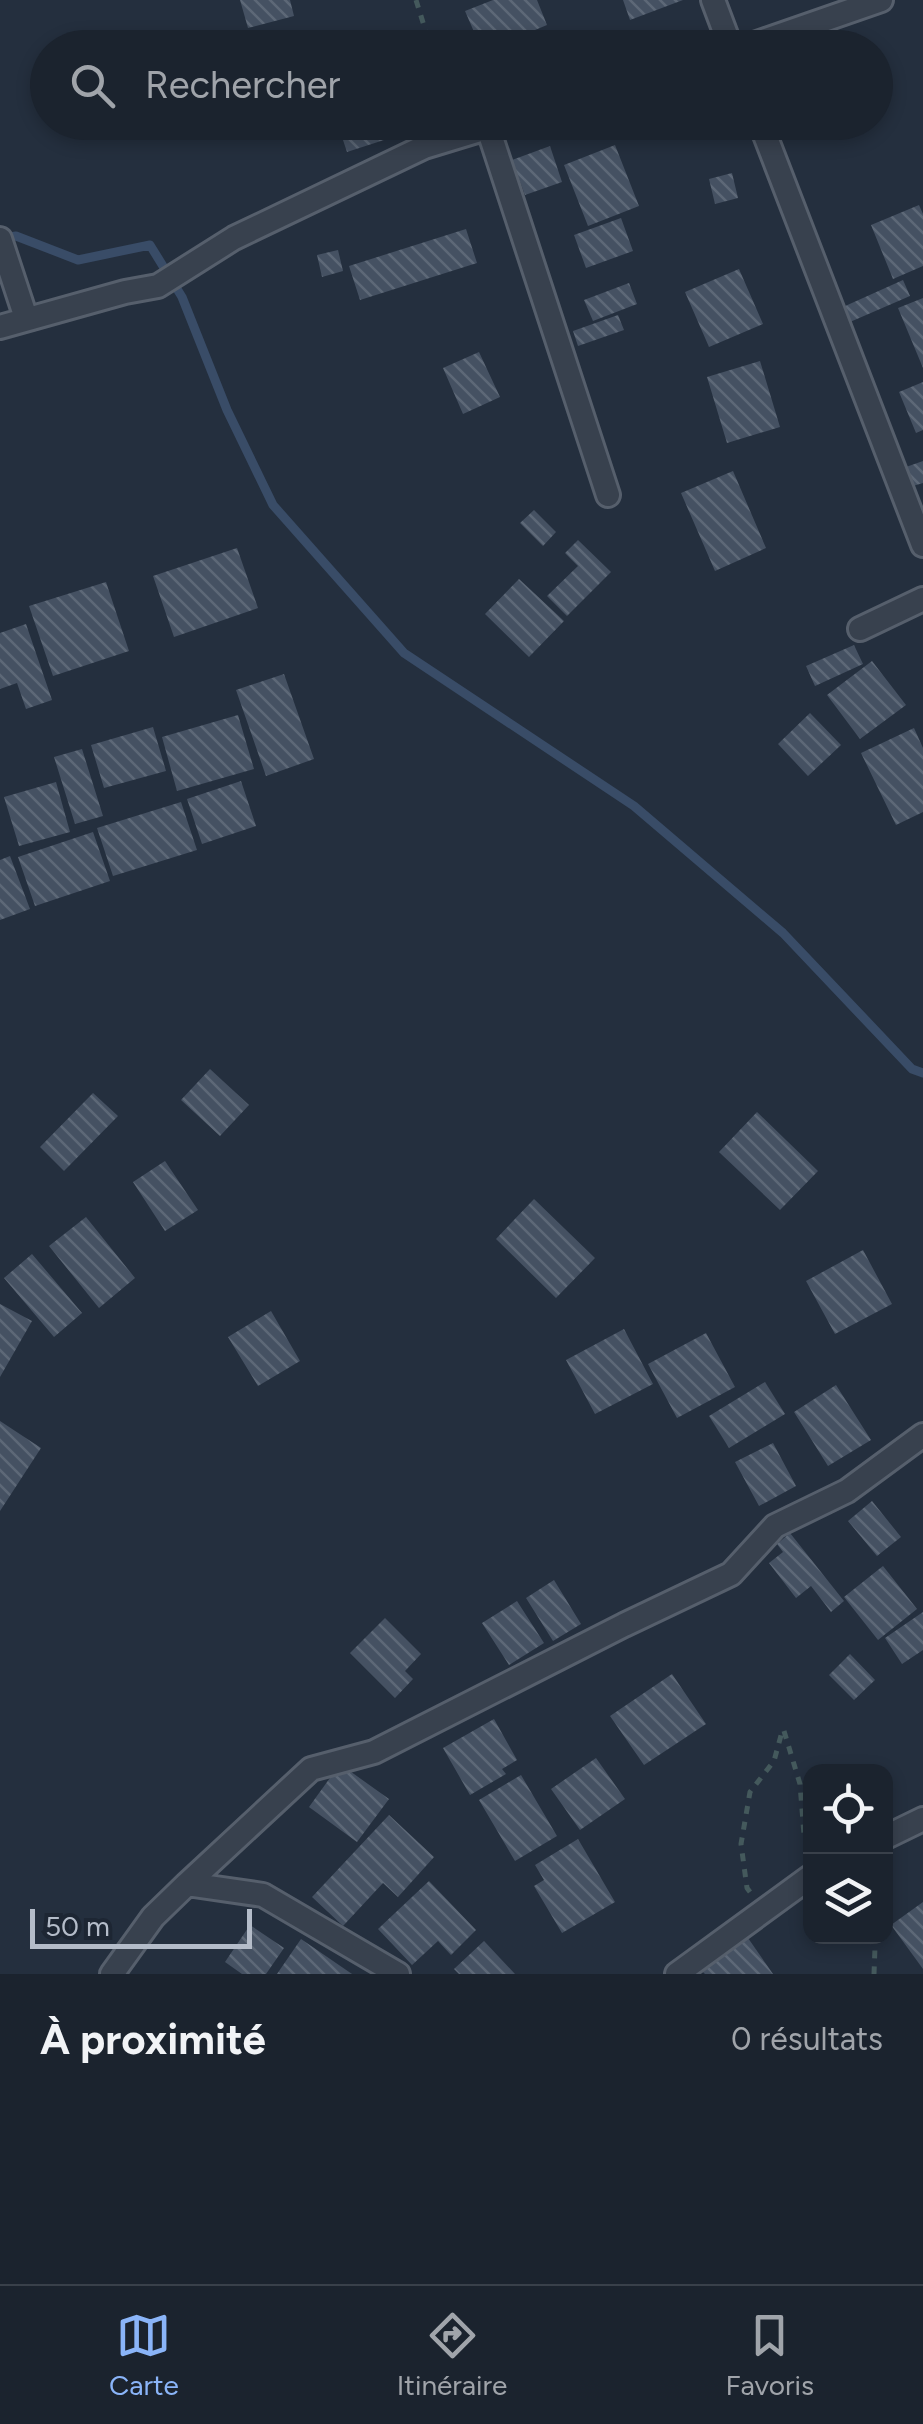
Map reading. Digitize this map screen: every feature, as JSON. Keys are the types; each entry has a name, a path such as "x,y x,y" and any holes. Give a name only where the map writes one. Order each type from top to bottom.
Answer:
{"street":[{"path":"713,0 724,30"},
{"path":"795,30 881,0"},
{"path":"0,326 158,286 234,238 424,147 447,140"},
{"path":"502,140 608,495"},
{"path":"767,140 923,545"},
{"path":"1,243 26,318"},
{"path":"860,628 923,599"},
{"path":"112,1974 153,1917 310,1769 374,1752 731,1574 774,1526 847,1491 923,1435"},
{"path":"893,1834 923,1819"},
{"path":"677,1974 803,1882"},
{"path":"188,1884 263,1895 398,1974"}],"path":[{"path":"416,0 425,30"},
{"path":"763,1911 747,1888 741,1844 750,1792 774,1761 783,1728 800,1784 803,1822"},
{"path":"874,1944 874,1974"}],"building":[{"path":"240,0 290,0 294,16 248,28"},
{"path":"493,0 537,0 547,25 535,30 473,30 465,11"},
{"path":"623,0 683,0 630,20"},
{"path":"343,140 384,140 347,152"},
{"path":"615,145 639,206 588,226 564,165"},
{"path":"550,146 562,182 525,195 512,160"},
{"path":"732,173 738,198 715,204 709,179"},
{"path":"919,205 923,214 923,266 893,279 871,225"},
{"path":"621,218 633,251 586,268 574,235"},
{"path":"466,229 477,263 360,300 349,266"},
{"path":"338,250 343,271 322,277 317,255"},
{"path":"739,269 763,324 709,347 685,292"},
{"path":"903,280 910,296 850,322 843,307"},
{"path":"629,283 637,304 593,321 584,300"},
{"path":"923,298 923,368 898,308"},
{"path":"618,315 624,330 578,346 573,331"},
{"path":"479,352 500,397 463,414 443,368"},
{"path":"760,361 780,427 727,443 707,377"},
{"path":"923,382 923,430 916,433 899,392"},
{"path":"923,461 923,483 913,486 906,467"},
{"path":"733,471 766,548 715,571 681,493"},
{"path":"534,510 556,532 543,546 520,523"},
{"path":"578,540 611,572 567,616 547,596 578,566 565,553"},
{"path":"237,548 258,608 174,637 153,576"},
{"path":"519,579 564,621 529,657 485,614"},
{"path":"106,582 129,651 53,676 29,606"},
{"path":"26,624 52,700 26,709 17,683 0,689 0,633"},
{"path":"854,645 863,664 815,686 806,666"},
{"path":"872,661 906,705 860,739 827,695"},
{"path":"284,674 314,759 266,776 236,690"},
{"path":"810,713 841,745 808,776 778,744"},
{"path":"238,715 254,769 177,791 162,737"},
{"path":"153,727 166,771 104,788 91,745"},
{"path":"914,728 923,748 923,812 896,825 861,753"},
{"path":"82,749 103,816 75,824 54,757"},
{"path":"241,781 256,826 202,844 187,799"},
{"path":"56,782 70,832 19,846 4,797"},
{"path":"181,802 197,850 113,876 97,828"},
{"path":"93,832 110,881 35,906 18,857"},
{"path":"10,856 30,909 0,920 0,860"},
{"path":"210,1069 249,1105 220,1136 181,1100"},
{"path":"93,1093 118,1116 64,1171 40,1147"},
{"path":"757,1112 818,1171 780,1210 719,1152"},
{"path":"165,1161 198,1210 165,1231 133,1182"},
{"path":"534,1199 595,1258 556,1298 496,1239"},
{"path":"86,1217 135,1278 99,1308 49,1246"},
{"path":"863,1250 892,1304 835,1334 806,1281"},
{"path":"32,1254 82,1313 54,1337 4,1278"},
{"path":"0,1304 32,1321 0,1377"},
{"path":"271,1311 300,1361 258,1386 228,1337"},
{"path":"624,1329 653,1384 595,1414 566,1360"},
{"path":"706,1333 735,1387 677,1418 648,1364"},
{"path":"765,1382 785,1414 729,1448 709,1416"},
{"path":"836,1385 871,1440 828,1466 794,1412"},
{"path":"0,1421 41,1448 0,1511"},
{"path":"773,1443 796,1486 759,1506 735,1462"},
{"path":"872,1501 901,1537 877,1556 848,1521"},
{"path":"790,1533 844,1601 831,1612 811,1586 796,1598 769,1563 783,1552 777,1544"},
{"path":"883,1566 917,1609 878,1640 844,1597"},
{"path":"554,1580 581,1624 553,1641 526,1598"},
{"path":"517,1601 544,1643 509,1665 482,1623"},
{"path":"923,1612 923,1650 902,1664 885,1638"},
{"path":"385,1618 421,1654 405,1671 413,1679 395,1698 350,1653"},
{"path":"850,1654 875,1680 854,1700 829,1675"},
{"path":"672,1674 706,1724 644,1765 610,1716"},
{"path":"494,1719 517,1760 502,1769 506,1774 470,1795 443,1748"},
{"path":"596,1758 625,1799 580,1830 551,1789"},
{"path":"340,1764 389,1799 357,1842 309,1807"},
{"path":"521,1775 557,1836 515,1861 479,1800"},
{"path":"389,1815 434,1857 398,1897 383,1883 343,1926 312,1897"},
{"path":"578,1839 615,1902 562,1933 534,1886 544,1880 535,1865"},
{"path":"429,1881 476,1930 451,1955 438,1941 412,1965 378,1929"},
{"path":"923,1902 923,1969 893,1928 893,1924"},
{"path":"250,1925 284,1948 266,1974 242,1974 225,1962"},
{"path":"748,1938 773,1974 702,1971"},
{"path":"301,1939 352,1974 277,1974"},
{"path":"484,1941 515,1974 459,1974 454,1969"}],"waterway":[{"path":"3,238 16,236 78,260 150,245 182,297 227,410 273,505 404,653 634,806 783,933 912,1069 923,1073"}]}
